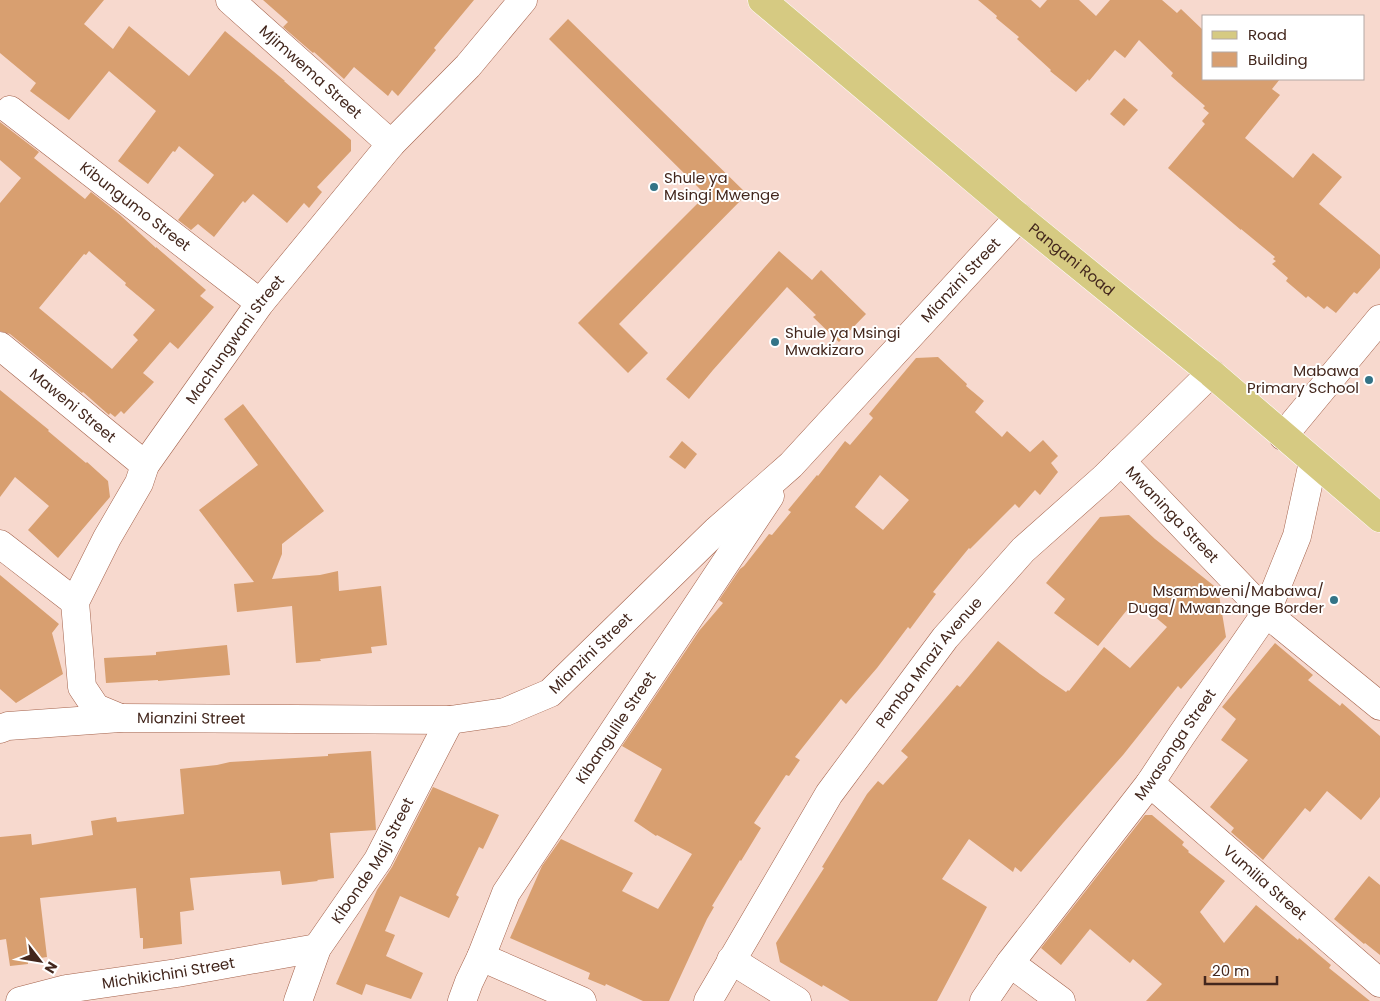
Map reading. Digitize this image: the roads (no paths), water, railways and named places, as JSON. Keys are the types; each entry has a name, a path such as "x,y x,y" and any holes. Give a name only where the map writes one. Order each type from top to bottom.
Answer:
{"main road":[{"name":"Pangani Road","path":"762,0 1019,216 1211,373 1380,518"}],"street":[{"name":"Mjimwema Street","path":"230,0 391,144"},
{"name":"Machungwani Street","path":"75,602 107,538 139,483 145,466 260,303 391,144 468,66 523,0"},
{"name":"Kibungumo Street","path":"10,110 260,303"},
{"name":"Mianzini Street","path":"0,729 8,726 120,718 450,720 505,712 550,693 716,531 791,465 1019,216"},
{"path":"1283,436 1380,319"},
{"name":"Maweni Street","path":"0,346 145,466"},
{"name":"Pemba Mnazi Avenue","path":"708,1001 829,794 945,638 1022,550 1121,461 1211,373"},
{"name":"Mwaninga Street","path":"1121,461 1266,613 1380,706"},
{"name":"Mwasonga Street","path":"984,1001 1010,963 1150,783 1266,613 1298,536 1313,462"},
{"name":"Kibangulile Street","path":"462,1001 506,893 791,465"},
{"path":"0,544 75,602 82,687 96,708 120,718"},
{"name":"Kibonde Maji Street","path":"298,1001 317,948 378,860 450,720"},
{"name":"Vumilia Street","path":"1150,783 1380,983"},
{"name":"Michikichini Street","path":"20,1001 66,989 177,973 317,948"},
{"path":"481,956 582,1001"},
{"path":"731,960 798,1001"},
{"path":"1010,963 1061,1001"}],"place":[{"name":"Shule ya Msingi Mwenge","path":"654,187"},
{"name":"Shule ya Msingi Mwakizaro","path":"775,342"},
{"name":"Mabawa Primary School","path":"1369,380"},
{"name":"Msambweni/Mabawa/ Duga/ Mwanzange Border","path":"1334,600"}]}
